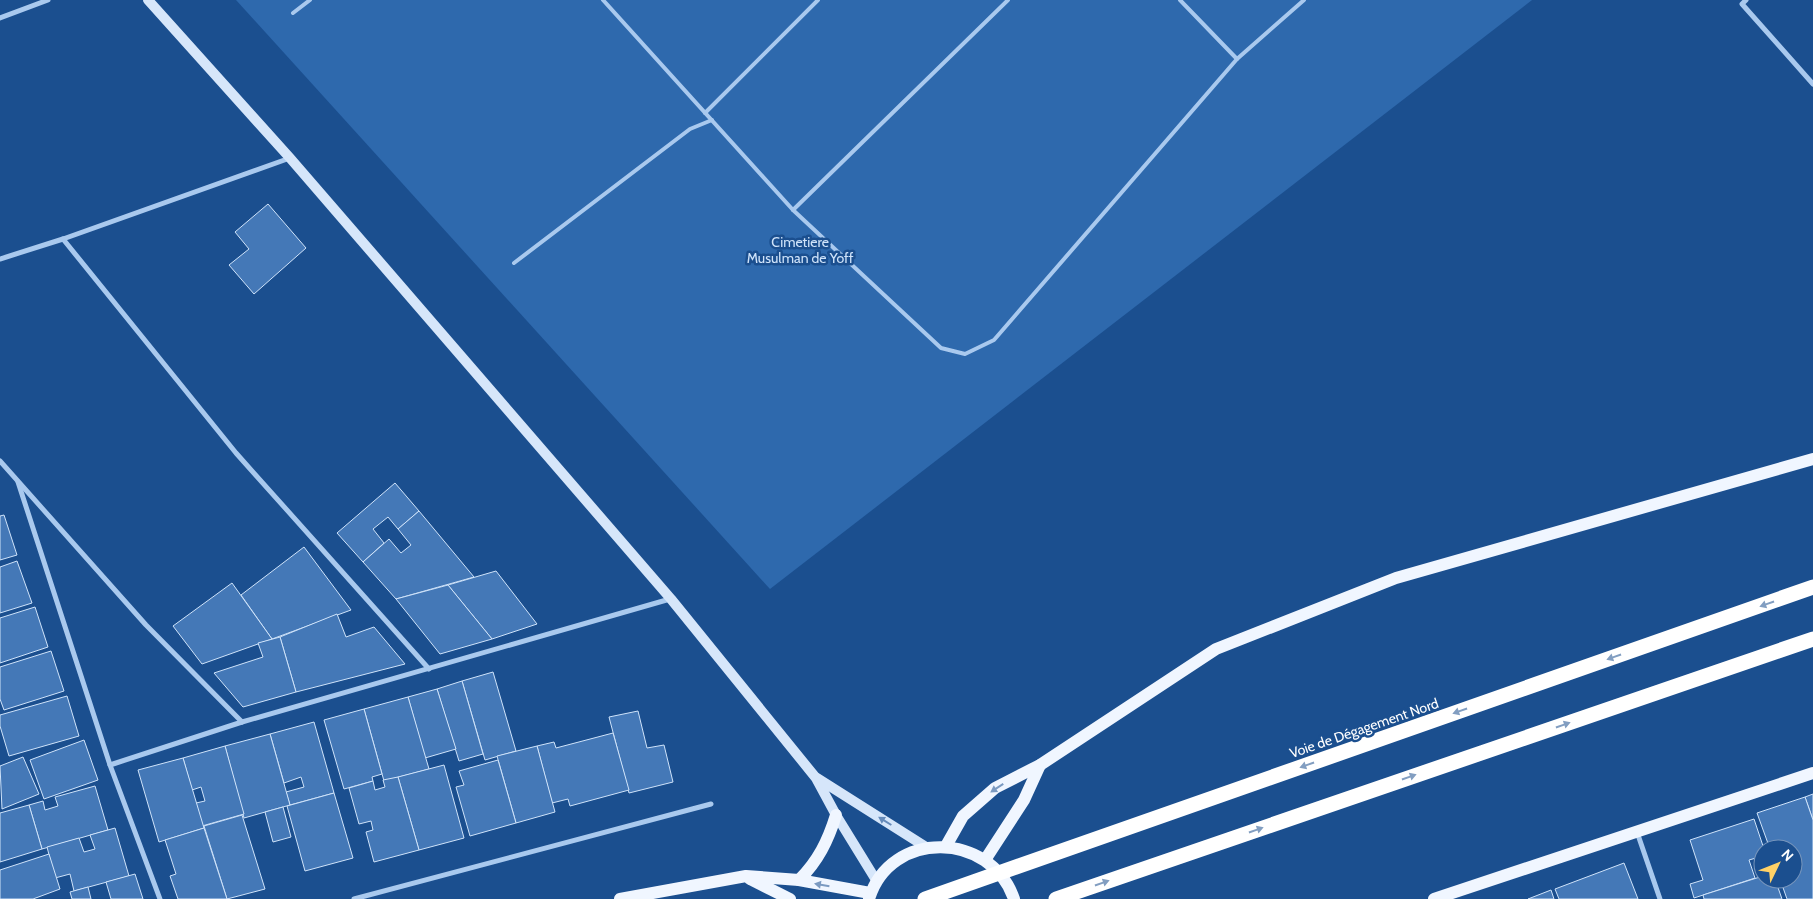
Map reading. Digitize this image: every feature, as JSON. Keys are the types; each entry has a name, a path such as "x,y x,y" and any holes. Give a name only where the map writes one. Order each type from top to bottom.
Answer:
{"highway":[{"name":"Voie de Dégagement Nord","path":"925,899 1813,587"},
{"path":"1056,899 1813,639"}],"main road":[{"path":"946,846 963,816 995,788 1040,765 1216,649 1396,578 1813,459"},
{"path":"985,860 1024,800 1040,765"},
{"path":"1434,899 1813,773"},
{"path":"799,880 818,858 828,840 836,815"},
{"path":"620,899 746,876 799,880 869,896 876,880 890,864 907,854 926,847 946,846 967,850 985,860 1000,874 1014,899"},
{"path":"746,876 790,899"}],"street":[{"path":"0,18 48,0"},
{"path":"148,0 290,158 671,599 816,778 836,815 876,880"},
{"path":"1746,0 1742,4 1813,84"},
{"path":"0,259 62,240 290,158"},
{"path":"62,240 236,453 429,669"},
{"path":"0,461 146,625 242,722"},
{"path":"18,482 110,765 160,899"},
{"path":"110,765 242,722 671,599"},
{"path":"816,778 926,847"},
{"path":"354,899 711,804"},
{"path":"1636,832 1660,899"}],"lane":[{"path":"293,13 310,0"},
{"path":"603,0 793,210 942,348 965,354 994,340 1237,59 1304,0"},
{"path":"705,113 818,0"},
{"path":"793,210 1008,0"},
{"path":"1180,0 1237,59"},
{"path":"514,263 690,129 712,120"}],"green space":[{"name":"Cimetiere Musulman de Yoff","path":"236,0 1532,0 770,589"}],"building":[{"path":"268,204 306,248 254,294 229,265 249,249 235,232"},
{"path":"395,483 419,511 398,529 388,517 373,529 384,543 363,562 337,533"},
{"path":"419,511 474,577 396,599 363,562 389,539 401,553 411,545 398,529"},
{"path":"4,515 17,555 0,560 0,516"},
{"path":"304,547 351,610 272,639 241,595"},
{"path":"17,561 32,603 0,613 0,567"},
{"path":"496,571 537,624 492,639 448,585"},
{"path":"232,583 272,639 202,664 173,626"},
{"path":"448,585 492,639 440,654 396,599"},
{"path":"35,607 48,647 0,663 0,618"},
{"path":"337,614 346,637 374,627 405,664 296,692 280,637"},
{"path":"280,637 296,692 243,707 214,673 263,657 258,643"},
{"path":"51,651 64,691 4,710 0,699 0,667"},
{"path":"493,672 516,751 485,760 462,681"},
{"path":"462,681 483,754 459,761 437,689"},
{"path":"437,689 456,749 425,758 408,697"},
{"path":"67,696 79,736 9,756 0,726 0,715"},
{"path":"408,697 429,769 384,781 364,709"},
{"path":"364,709 382,774 372,777 373,781 344,789 324,720"},
{"path":"638,711 647,748 664,745 673,782 629,793 609,717"},
{"path":"314,722 334,793 290,805 286,792 304,787 301,777 284,783 270,734"},
{"path":"613,733 629,790 570,806 568,799 552,803 537,746 554,742 556,748"},
{"path":"270,734 290,805 244,818 225,746"},
{"path":"84,740 98,780 44,799 30,760"},
{"path":"225,746 244,814 202,826 196,803 205,801 201,787 192,790 183,758"},
{"path":"537,746 555,812 516,823 497,756"},
{"path":"23,757 39,794 2,809 0,766"},
{"path":"183,758 204,828 159,842 138,770"},
{"path":"498,760 516,823 470,836 456,787 464,785 459,771"},
{"path":"444,765 464,838 419,850 398,777"},
{"path":"398,777 419,850 374,862 366,832 373,830 371,821 359,824 349,788 373,781 375,790 385,787 383,780"},
{"path":"95,786 108,830 42,849 29,805 43,801 45,810 58,806 55,797"},
{"path":"334,793 353,858 305,871 287,806"},
{"path":"1813,794 1813,820 1805,797"},
{"path":"1805,797 1813,820 1813,899 1787,899 1784,889 1803,889 1803,839 1766,839 1757,813"},
{"path":"29,805 42,849 0,862 0,813"},
{"path":"283,807 291,837 273,842 265,812"},
{"path":"242,815 265,889 227,899 204,826"},
{"path":"1754,819 1761,839 1753,839 1753,859 1749,860 1753,879 1694,898 1690,884 1703,880 1690,840"},
{"path":"115,828 129,876 74,891 70,874 55,878 47,847 79,838 84,852 95,849 90,835"},
{"path":"204,828 227,899 178,899 170,876 176,874 165,840"},
{"path":"49,854 60,889 33,899 0,899 0,870"},
{"path":"1624,863 1638,899 1559,899 1555,889"},
{"path":"135,874 143,899 111,899 106,882"},
{"path":"1753,879 1753,889 1778,889 1782,899 1704,899 1703,895"},
{"path":"88,887 91,899 72,899 70,892"},
{"path":"1551,890 1554,899 1528,899"}]}
